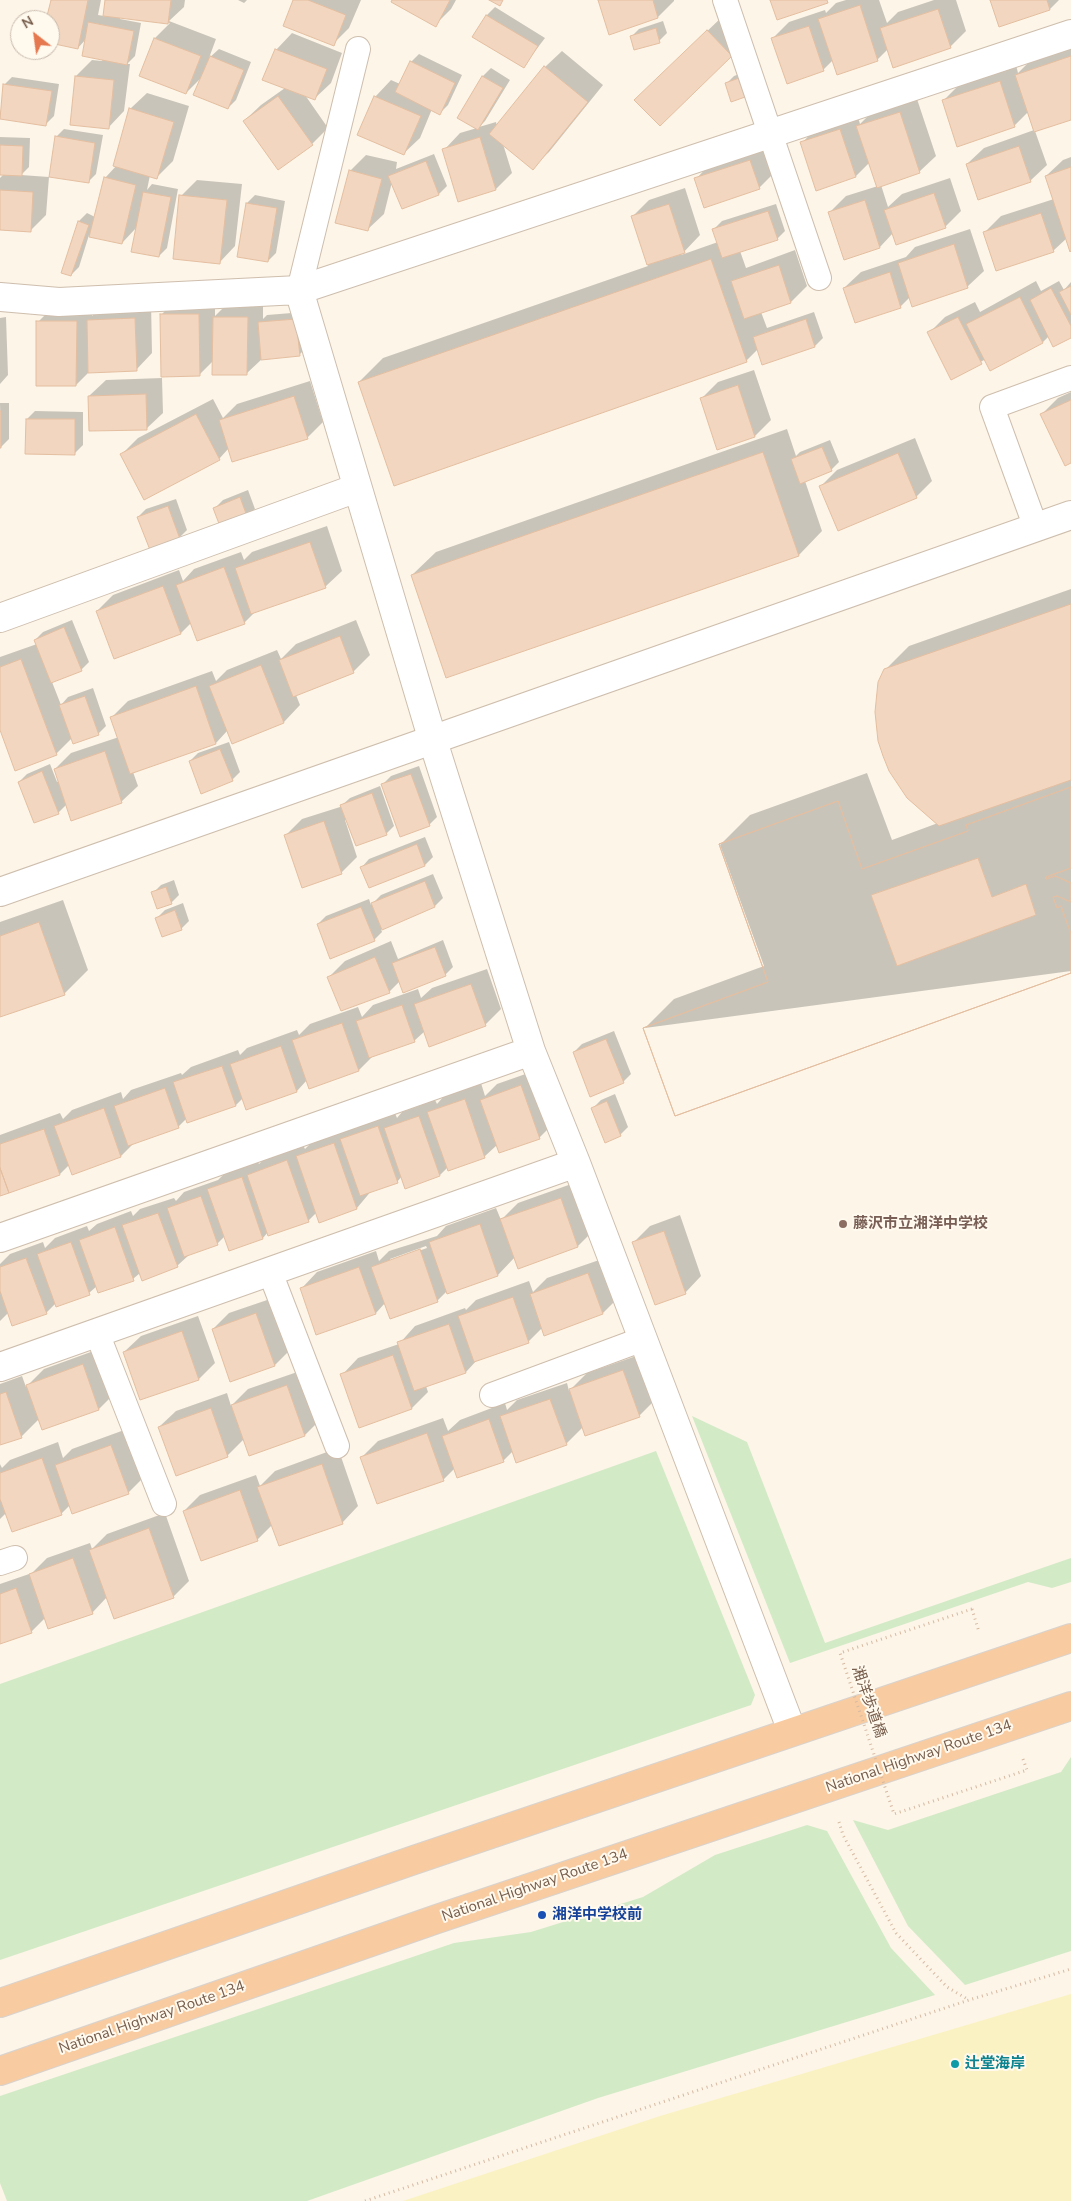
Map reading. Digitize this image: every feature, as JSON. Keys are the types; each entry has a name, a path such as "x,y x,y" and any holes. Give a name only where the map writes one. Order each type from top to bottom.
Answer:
{"highway":[{"path":"0,2003 792,1731 1071,1638"},
{"name":"National Highway Route 134","path":"0,2071 437,1919 1071,1706"}],"street":[{"path":"0,297 59,302 299,290 1071,34"},
{"path":"299,290 433,741 531,1051 576,1163 792,1731"},
{"path":"0,618 358,488"},
{"path":"0,892 1071,515"},
{"path":"0,1238 531,1051"},
{"path":"0,1367 576,1163"}],"lane":[{"path":"725,0 819,278"},
{"path":"299,290 358,49"},
{"path":"1036,528 992,407 1071,378"},
{"path":"270,1272 337,1446"},
{"path":"97,1333 164,1504"},
{"path":"492,1395 643,1339"}],"path":[{"name":"湘洋歩道橋","path":"972,1609 840,1653 894,1814 1027,1770"},
{"path":"838,1819 843,1835 896,1933 947,1987 969,2000"},
{"path":"365,2201 969,2000 1071,1969"}],"green space":[{"path":"692,1416 747,1442 825,1643 1071,1558 1071,1582 1052,1588 1028,1582 790,1663"},
{"path":"656,1451 755,1695 751,1705 0,1960 0,1684"},
{"path":"1071,1757 1071,1951 965,1985 908,1926 853,1820 888,1830 1061,1772"},
{"path":"807,1825 827,1831 891,1948 935,1995 598,2098 307,2201 7,2201 0,2183 0,2096 454,1943 531,1932 643,1897 715,1855"}],"sand":[{"name":"辻堂海岸","path":"1071,1994 1071,2201 403,2201 660,2116"}],"building":[{"path":"51,0 88,0 78,49 60,45 60,10 48,10"},
{"path":"105,0 171,0 168,24 103,16"},
{"path":"293,0 308,0 346,15 334,46 283,26"},
{"path":"392,0 450,0 436,27 391,2"},
{"path":"489,0 503,0 500,6"},
{"path":"598,0 653,0 658,18 609,35"},
{"path":"770,0 827,0 828,3 777,20"},
{"path":"990,0 1047,0 1050,10 999,27"},
{"path":"860,5 878,61 837,75 818,19"},
{"path":"938,9 951,48 893,68 880,28"},
{"path":"486,15 538,46 524,68 472,37"},
{"path":"88,22 134,31 127,65 82,56"},
{"path":"809,26 824,71 787,84 771,38"},
{"path":"656,28 660,43 634,50 630,36"},
{"path":"707,30 732,56 660,126 634,100"},
{"path":"154,38 201,56 186,94 139,76"},
{"path":"275,49 327,69 315,100 262,80"},
{"path":"210,56 244,70 228,109 193,95"},
{"path":"1071,56 1071,120 1034,132 1015,75"},
{"path":"410,61 455,83 440,115 395,92"},
{"path":"544,66 588,102 533,170 489,134"},
{"path":"75,76 114,80 109,129 70,125"},
{"path":"482,76 503,88 478,130 457,118"},
{"path":"742,77 748,96 731,102 725,83"},
{"path":"1000,81 1015,127 957,147 942,100"},
{"path":"3,84 52,91 46,126 0,119"},
{"path":"278,96 313,145 278,170 243,121"},
{"path":"374,96 421,116 404,155 357,135"},
{"path":"129,108 174,122 157,179 113,166"},
{"path":"900,112 920,173 877,188 856,126"},
{"path":"840,129 856,177 816,191 800,142"},
{"path":"55,136 95,143 89,183 49,177"},
{"path":"480,137 496,190 458,202 442,149"},
{"path":"0,145 23,146 22,176 0,175"},
{"path":"1019,146 1031,182 978,200 966,164"},
{"path":"750,160 760,189 704,208 694,178"},
{"path":"426,161 439,195 402,209 388,176"},
{"path":"1071,167 1071,251 1070,252 1045,176"},
{"path":"349,170 382,179 368,231 335,223"},
{"path":"104,177 136,185 122,244 89,237"},
{"path":"0,190 33,192 31,232 0,230"},
{"path":"143,192 171,197 159,257 131,252"},
{"path":"934,193 946,228 896,245 884,210"},
{"path":"179,195 227,200 220,264 173,259"},
{"path":"865,200 880,248 844,260 828,212"},
{"path":"246,203 277,208 268,262 237,257"},
{"path":"669,204 685,253 647,265 631,216"},
{"path":"768,211 778,240 722,258 712,229"},
{"path":"1041,213 1054,252 996,271 983,232"},
{"path":"78,221 89,225 71,276 61,273"},
{"path":"954,244 968,288 912,307 898,263"},
{"path":"711,259 747,362 394,486 358,382"},
{"path":"779,265 791,303 744,319 731,281"},
{"path":"890,272 901,308 855,323 843,288"},
{"path":"1071,286 1071,315 1059,292"},
{"path":"1051,288 1071,326 1071,338 1053,347 1030,300"},
{"path":"1020,297 1043,343 990,371 966,324"},
{"path":"160,314 199,314 200,376 161,377"},
{"path":"213,317 248,317 247,375 212,375"},
{"path":"958,317 982,364 951,380 927,332"},
{"path":"135,318 137,371 88,373 87,320"},
{"path":"296,319 300,356 261,360 258,322"},
{"path":"806,319 815,347 762,365 753,337"},
{"path":"36,321 77,321 76,386 36,386"},
{"path":"738,385 755,437 717,450 700,398"},
{"path":"146,394 147,430 89,431 88,396"},
{"path":"294,396 308,439 232,462 219,420"},
{"path":"1071,400 1071,463 1065,466 1040,414"},
{"path":"1,411 1,448 0,448"},
{"path":"196,414 220,460 144,500 120,454"},
{"path":"26,419 75,419 75,455 25,454"},
{"path":"822,447 832,471 800,484 791,459"},
{"path":"763,452 799,556 446,678 411,575"},
{"path":"898,453 917,498 838,531 819,486"},
{"path":"240,497 248,519 221,529 213,508"},
{"path":"168,506 180,539 150,550 137,517"},
{"path":"310,542 326,588 251,614 235,568"},
{"path":"224,567 245,624 197,641 176,585"},
{"path":"163,586 181,634 114,659 96,611"},
{"path":"1071,604 1071,780 939,826 907,798 889,771 883,756 878,741 875,712 878,682 884,669"},
{"path":"64,627 82,671 51,683 34,640"},
{"path":"340,636 354,673 293,697 279,660"},
{"path":"21,659 57,755 15,771 0,730 0,667"},
{"path":"261,665 284,723 232,744 209,686"},
{"path":"196,686 216,744 130,774 110,717"},
{"path":"85,696 99,735 73,744 59,705"},
{"path":"220,749 233,781 201,794 189,761"},
{"path":"105,751 122,803 71,821 54,769"},
{"path":"42,771 59,814 34,823 18,782"},
{"path":"411,774 430,826 400,837 381,784"},
{"path":"1071,787 1071,868 1046,877 1046,879 1055,876 1071,883 1071,902 1057,896 1053,897 1057,908 1061,906 1071,934 1071,973 675,1116 643,1028 768,982 719,844 838,801 862,869 968,831 966,825","holes":["978,858 992,897 1026,884 1036,915 897,966 871,895"]},
{"path":"1071,787 1071,868 1046,877 1046,879 1055,876 1071,883 1071,902 1057,896 1053,897 1057,908 1061,906 1071,934 1071,973 675,1116 643,1028 768,982 719,844 838,801 862,869 968,831 966,825"},
{"path":"372,793 387,835 356,846 340,805"},
{"path":"324,821 342,874 302,888 284,835"},
{"path":"417,844 425,866 369,888 360,867"},
{"path":"425,881 435,907 382,930 371,903"},
{"path":"166,887 172,904 157,909 151,892"},
{"path":"361,907 375,941 330,959 317,924"},
{"path":"175,910 182,930 162,937 155,918"},
{"path":"39,922 65,995 0,1017 0,936"},
{"path":"435,947 446,976 403,993 392,963"},
{"path":"375,957 390,993 341,1011 327,977"},
{"path":"471,984 486,1026 429,1047 414,1004"},
{"path":"402,1005 415,1042 369,1058 356,1021"},
{"path":"342,1023 359,1071 309,1089 292,1040"},
{"path":"606,1039 624,1083 590,1097 573,1052"},
{"path":"281,1046 297,1092 246,1110 230,1064"},
{"path":"222,1066 236,1106 187,1123 173,1082"},
{"path":"521,1085 540,1139 499,1153 480,1100"},
{"path":"165,1088 179,1128 128,1146 114,1106"},
{"path":"465,1099 485,1158 448,1171 427,1112"},
{"path":"607,1101 621,1136 605,1143 591,1108"},
{"path":"104,1108 121,1157 72,1175 54,1126"},
{"path":"419,1116 440,1176 405,1189 384,1128"},
{"path":"378,1126 398,1183 360,1196 340,1139"},
{"path":"44,1129 60,1175 9,1193 0,1168 0,1144"},
{"path":"334,1143 357,1209 319,1223 296,1156"},
{"path":"287,1160 309,1222 268,1236 247,1175"},
{"path":"0,1168 9,1193 0,1196"},
{"path":"242,1177 263,1239 229,1251 207,1189"},
{"path":"201,1196 218,1245 184,1257 167,1208"},
{"path":"561,1198 578,1247 518,1269 500,1219"},
{"path":"158,1213 178,1267 142,1281 122,1225"},
{"path":"480,1224 498,1276 447,1294 429,1242"},
{"path":"115,1227 134,1281 98,1293 79,1240"},
{"path":"664,1231 686,1294 655,1305 632,1242"},
{"path":"71,1242 90,1295 56,1307 37,1254"},
{"path":"420,1249 438,1302 390,1319 371,1267"},
{"path":"26,1258 47,1314 12,1326 0,1291 0,1267"},
{"path":"359,1267 376,1314 316,1335 300,1288"},
{"path":"588,1273 603,1314 544,1336 530,1294"},
{"path":"513,1297 529,1343 474,1362 458,1316"},
{"path":"256,1313 275,1366 230,1382 212,1329"},
{"path":"449,1324 466,1373 414,1391 397,1342"},
{"path":"182,1331 199,1380 140,1400 123,1352"},
{"path":"393,1355 412,1409 359,1428 340,1374"},
{"path":"83,1364 99,1410 42,1430 26,1385"},
{"path":"623,1370 640,1417 585,1436 569,1389"},
{"path":"287,1385 305,1436 249,1456 231,1405"},
{"path":"6,1392 22,1438 0,1445 0,1394"},
{"path":"550,1399 567,1445 516,1463 500,1416"},
{"path":"211,1408 228,1457 176,1476 158,1427"},
{"path":"489,1419 504,1462 457,1478 442,1436"},
{"path":"427,1433 444,1481 377,1504 360,1457"},
{"path":"111,1445 129,1494 72,1514 55,1465"},
{"path":"42,1458 62,1515 12,1532 0,1499 0,1473"},
{"path":"322,1464 343,1524 279,1546 257,1487"},
{"path":"240,1490 258,1541 201,1561 183,1511"},
{"path":"149,1528 174,1598 114,1619 89,1550"},
{"path":"73,1558 93,1614 48,1629 29,1574"},
{"path":"16,1588 32,1633 0,1644 0,1594"}],"place":[{"name":"藤沢市立湘洋中学校","path":"843,1224"},
{"name":"湘洋中学校前","path":"542,1915"},
{"name":"辻堂海岸","path":"955,2064"}]}
